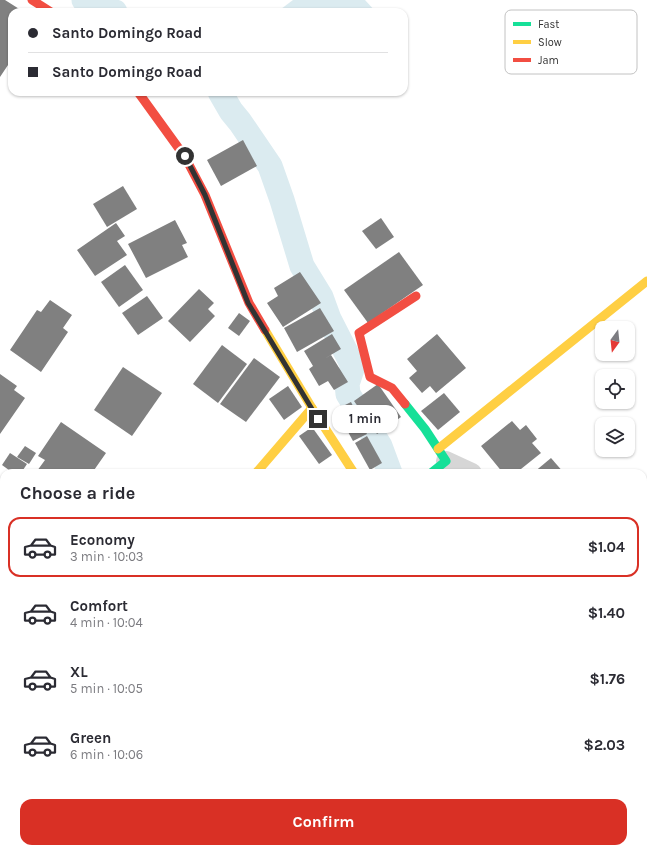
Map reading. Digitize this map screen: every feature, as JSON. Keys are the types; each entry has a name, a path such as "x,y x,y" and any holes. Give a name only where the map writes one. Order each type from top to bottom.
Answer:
{"street":[{"path":"32,0 44,8"},
{"path":"141,96 158,122 185,156 205,195 248,303 351,469"},
{"path":"438,461 647,281"},
{"path":"416,296 359,333 370,377 392,388 425,429 438,461 461,469"},
{"path":"259,469 312,408"}],"shaded area":[{"path":"293,0 365,0 372,8 282,8"}],"building":[{"path":"0,0 5,0 18,8 8,8 8,65 0,77"},
{"path":"243,140 257,166 221,186 207,160"},
{"path":"123,186 137,209 107,227 93,204"},
{"path":"381,218 394,237 376,249 362,231"},
{"path":"175,220 187,243 182,245 188,257 146,278 128,244"},
{"path":"116,223 125,236 117,241 127,255 95,276 77,250"},
{"path":"399,252 423,285 368,323 344,290"},
{"path":"125,265 143,290 119,307 101,282"},
{"path":"300,272 321,303 283,327 267,303 278,296 274,288"},
{"path":"199,289 214,303 208,309 215,316 190,342 168,321"},
{"path":"147,296 163,318 138,335 122,313"},
{"path":"50,300 72,315 63,328 68,332 41,372 10,350 37,310 41,312"},
{"path":"320,308 334,331 297,352 284,328"},
{"path":"239,313 250,321 239,336 228,328"},
{"path":"332,334 341,349 324,359 331,355 348,382 334,390 328,381 319,386 309,369 313,366 304,351"},
{"path":"437,334 466,368 436,393 430,386 422,393 409,378 417,371 407,359"},
{"path":"222,345 247,364 218,403 193,384"},
{"path":"254,358 280,377 246,422 220,404"},
{"path":"123,367 162,393 132,436 94,410"},
{"path":"0,374 17,386 14,390 25,398 0,434"},
{"path":"378,384 401,417 377,434 354,401"},
{"path":"288,386 302,407 284,420 269,399"},
{"path":"444,393 460,412 438,430 421,411"},
{"path":"351,402 356,412 342,419 337,409"},
{"path":"356,414 367,434 353,441 342,421"},
{"path":"512,421 520,430 526,425 537,439 532,443 541,453 521,469 500,469 481,446"},
{"path":"61,422 106,453 95,469 38,469 45,460 38,456"},
{"path":"312,427 332,455 319,464 299,436"},
{"path":"367,436 382,463 369,469 355,443"},
{"path":"25,446 36,453 29,464 17,457"},
{"path":"10,453 27,464 24,469 8,469 2,465"},
{"path":"551,458 561,469 538,469"}],"waterway":[{"path":"84,0 105,8"},
{"path":"222,96 231,111 270,166 302,266 321,297 329,319 353,366 347,384 348,394 380,446 389,469"}],"traffic: fast":[{"path":"405,404 425,429 446,461 436,469"}],"traffic: slow":[{"path":"438,449 647,281"},
{"path":"265,330 312,408 351,469"},
{"path":"259,469 312,408"}],"traffic: jam":[{"path":"32,0 45,8"},
{"path":"141,96 185,157 205,195 249,303 265,330"},
{"path":"405,404 392,388 370,377 359,333 416,296"}],"route":[{"path":"185,156 205,195 248,303 318,419"}]}
